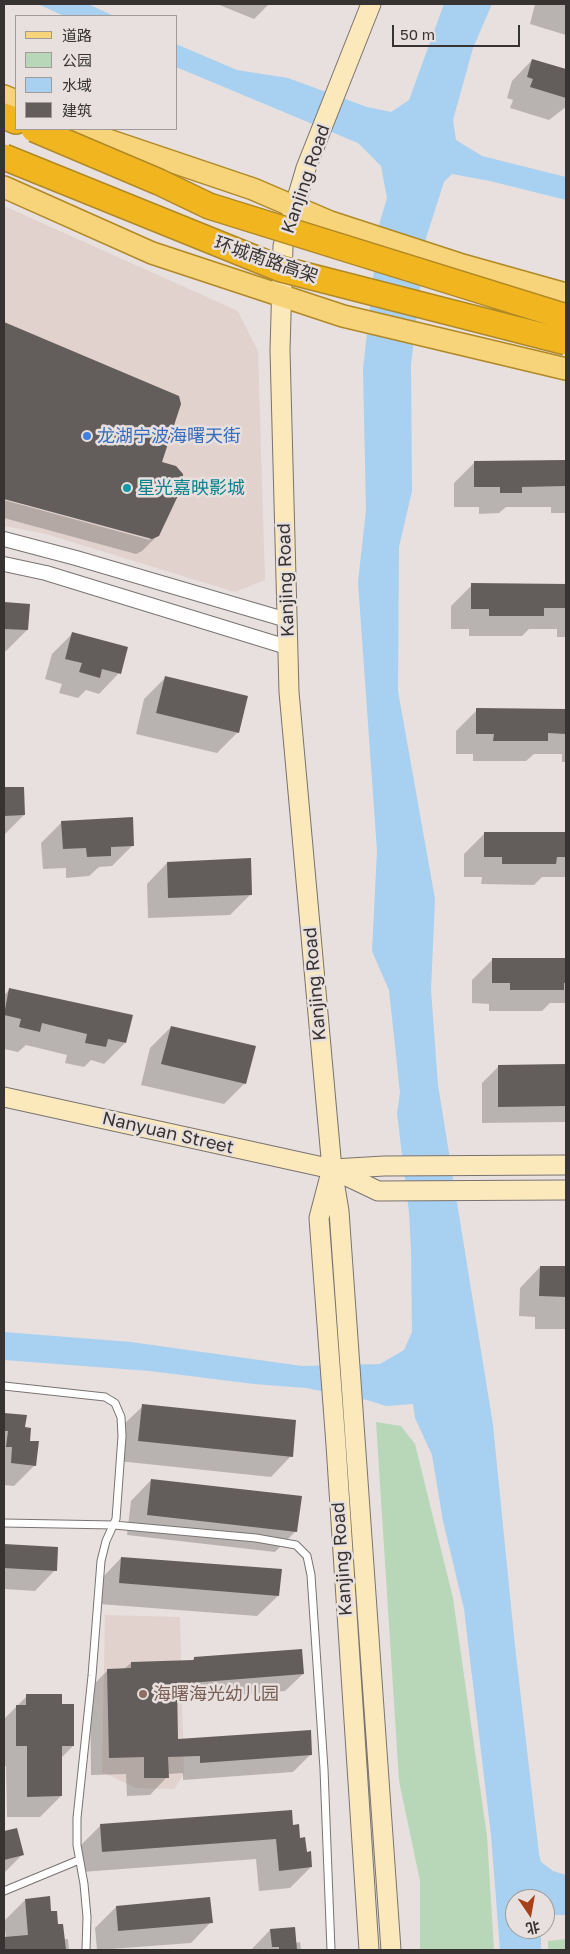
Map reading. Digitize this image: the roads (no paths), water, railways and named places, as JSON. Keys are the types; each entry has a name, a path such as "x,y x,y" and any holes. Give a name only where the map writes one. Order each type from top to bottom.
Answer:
{"highway":[{"name":"环城南路高架","path":"36,130 159,182 209,206 566,317"},
{"name":"环城南路高架","path":"4,157 281,269 566,342"}],"main road":[{"name":"Kanjing Road","path":"371,4 306,168 283,246 280,350 289,692 332,1170 339,1211 391,1950"},
{"path":"87,132 253,189 330,222 459,264 566,294"},
{"path":"4,187 152,253 344,316 566,369"},
{"name":"Nanyuan Street","path":"4,1098 332,1170 378,1192 566,1190"},
{"name":"Nanyuan Street","path":"332,1170 384,1166 566,1165"},
{"name":"Kanjing Road","path":"332,1170 319,1218 369,1950"}],"street":[{"path":"4,539 76,558 287,620"},
{"path":"4,564 46,573 287,647"}],"lane":[{"path":"4,1386 105,1397 115,1403 121,1417 122,1436 116,1519 106,1541 101,1561 77,1818 77,1845 87,1917 86,1950"},
{"path":"4,1523 114,1525 256,1538 296,1545 307,1556 311,1575 324,1769 330,1950"},
{"path":"4,1891 79,1860"}],"water":[{"path":"38,4 88,4 112,15 62,15"},
{"path":"444,4 492,4 473,48 453,120 456,140 482,156 566,177 566,200 490,181 452,174 444,182 426,238 411,365 412,491 399,547 398,691 435,899 431,990 438,1085 493,1425 515,1646 539,1854 541,1862 553,1871 566,1875 566,1915 555,1915 555,1889 505,1889 505,1939 541,1939 541,1950 500,1950 491,1835 464,1609 443,1521 432,1455 415,1418 413,1404 386,1406 367,1400 306,1388 254,1384 150,1371 4,1360 4,1332 131,1342 302,1366 380,1364 404,1350 412,1332 409,1213 397,1113 400,1093 389,990 372,951 377,851 358,582 366,510 363,369 379,225 387,198 381,166 358,143 178,68 178,45 237,70 288,78 367,107 391,112 409,100"}],"place":[{"name":"龙湖宁波海曙天街","path":"87,436"},
{"name":"星光嘉映影城","path":"127,488"},
{"name":"海曙海光幼儿园","path":"143,1694"}]}
